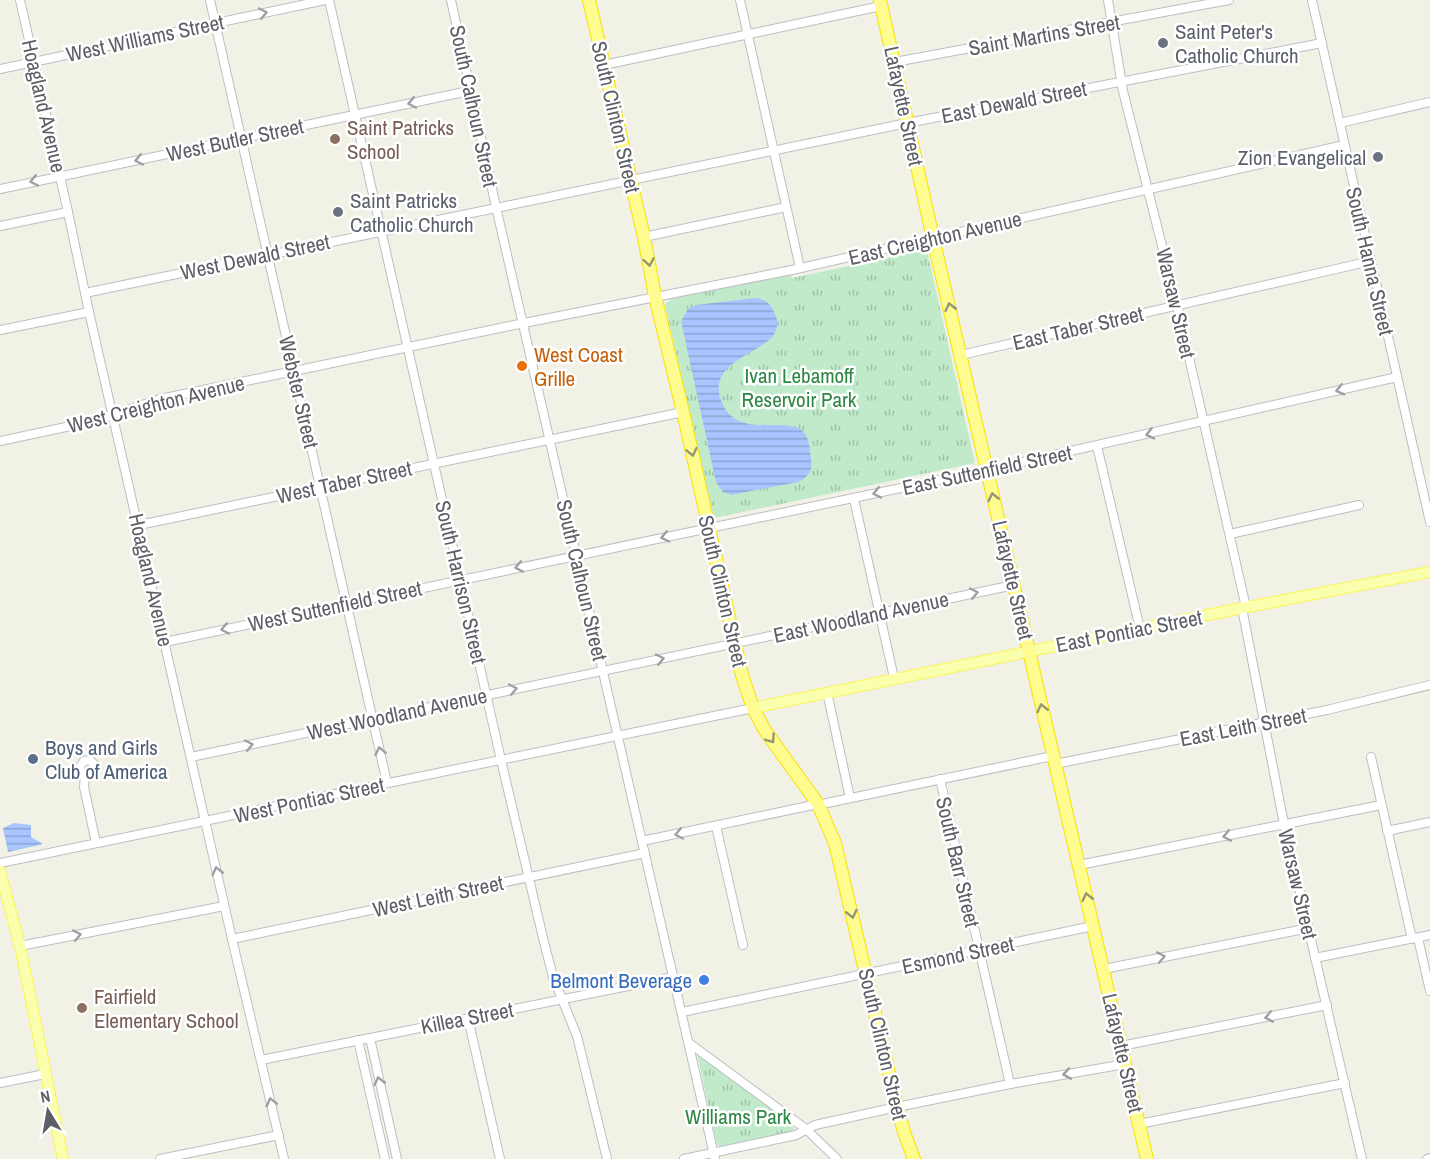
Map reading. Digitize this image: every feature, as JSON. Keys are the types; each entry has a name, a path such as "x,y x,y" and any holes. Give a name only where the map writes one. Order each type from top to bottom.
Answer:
{"highway":[{"name":"South Clinton Street","path":"589,0 742,675 753,708 768,734 822,804 835,843 897,1107 914,1159"},
{"name":"Lafayette Street","path":"880,3 1147,1159"}],"main road":[{"name":"East Pontiac Street","path":"753,708 1430,572"},
{"path":"0,871 20,946 63,1159"}],"street":[{"name":"Hoagland Avenue","path":"20,0 88,312 285,1159"},
{"name":"Webster Street","path":"210,0 387,783"},
{"name":"West Williams Street","path":"0,69 327,0"},
{"name":"South Harrison Street","path":"327,0 553,977 577,1036 607,1159"},
{"name":"South Calhoun Street","path":"451,0 469,91 714,1156"},
{"path":"740,0 800,268"},
{"name":"Warsaw Street","path":"1108,0 1121,82 1177,305 1230,534 1284,824 1362,1159"},
{"name":"Saint Martins Street","path":"895,62 1229,0"},
{"name":"South Hanna Street","path":"1312,0 1430,522"},
{"path":"604,65 880,3"},
{"name":"East Dewald Street","path":"496,207 907,123 1322,43"},
{"name":"West Butler Street","path":"0,189 469,91"},
{"path":"1340,123 1430,102"},
{"name":"East Creighton Avenue","path":"524,323 800,268 1344,145"},
{"name":"West Dewald Street","path":"85,293 496,207"},
{"path":"644,237 786,207"},
{"path":"0,226 68,212"},
{"name":"East Taber Street","path":"961,355 1371,261"},
{"path":"0,330 88,312"},
{"name":"West Creighton Avenue","path":"0,441 94,421 160,399 524,323"},
{"name":"East Suttenfield Street","path":"576,555 987,470 1397,377"},
{"path":"550,439 683,412"},
{"name":"West Taber Street","path":"139,525 550,439"},
{"path":"1097,446 1140,629"},
{"path":"854,498 894,678"},
{"path":"1230,534 1359,505"},
{"name":"West Suttenfield Street","path":"165,642 576,555"},
{"name":"East Woodland Avenue","path":"603,670 1014,585"},
{"name":"West Woodland Avenue","path":"191,757 603,670"},
{"name":"East Leith Street","path":"642,841 939,779 1327,711 1430,685"},
{"path":"827,692 850,798"},
{"name":"East Pontiac Street","path":"618,736 753,708"},
{"name":"West Pontiac Street","path":"0,863 618,736"},
{"path":"1371,757 1387,831 1430,991"},
{"path":"85,775 84,787 96,843"},
{"name":"South Barr Street","path":"939,779 1010,1084"},
{"path":"1079,865 1381,805"},
{"path":"1387,831 1430,822"},
{"path":"716,826 743,945"},
{"name":"West Leith Street","path":"232,939 645,853"},
{"path":"20,946 225,906"},
{"name":"Esmond Street","path":"682,1012 1093,926"},
{"path":"1104,969 1309,928"},
{"path":"1315,958 1430,936"},
{"name":"Killea Street","path":"261,1060 673,977"},
{"path":"1121,1046 1327,1005"},
{"path":"468,1018 500,1159"},
{"path":"370,1038 397,1159"},
{"path":"358,1040 386,1159"},
{"path":"689,1042 806,1129 836,1159"},
{"path":"684,1159 714,1156 796,1135 806,1129 897,1107 1125,1064"},
{"path":"0,1083 45,1074"},
{"path":"1139,1124 1345,1083"},
{"path":"375,1115 386,1112"},
{"path":"380,1132 391,1130"},
{"path":"160,1159 279,1135"}],"green space":[{"name":"Ivan Lebamoff Reservoir Park","path":"927,251 975,463 714,518 665,304 672,299 791,274 792,278"},
{"name":"Williams Park","path":"702,1052 793,1125 792,1132 720,1146 717,1144 697,1054"}],"water":[{"path":"755,298 764,300 770,305 777,325 772,336 734,363 724,373 719,387 723,405 731,416 741,422 798,428 808,440 811,468 807,476 798,482 731,495 723,492 716,482 681,321 688,309 696,305"},
{"path":"14,823 31,825 31,837 43,844 8,852 3,828"}],"place":[{"name":"Saint Peter's Catholic Church","path":"1163,43"},
{"name":"Saint Patricks School","path":"335,139"},
{"name":"Zion Evangelical","path":"1378,157"},
{"name":"Saint Patricks Catholic Church","path":"338,212"},
{"name":"West Coast Grille","path":"522,366"},
{"name":"Boys and Girls Club of America","path":"33,759"},
{"name":"Belmont Beverage","path":"704,980"},
{"name":"Fairfield Elementary School","path":"82,1008"}]}
